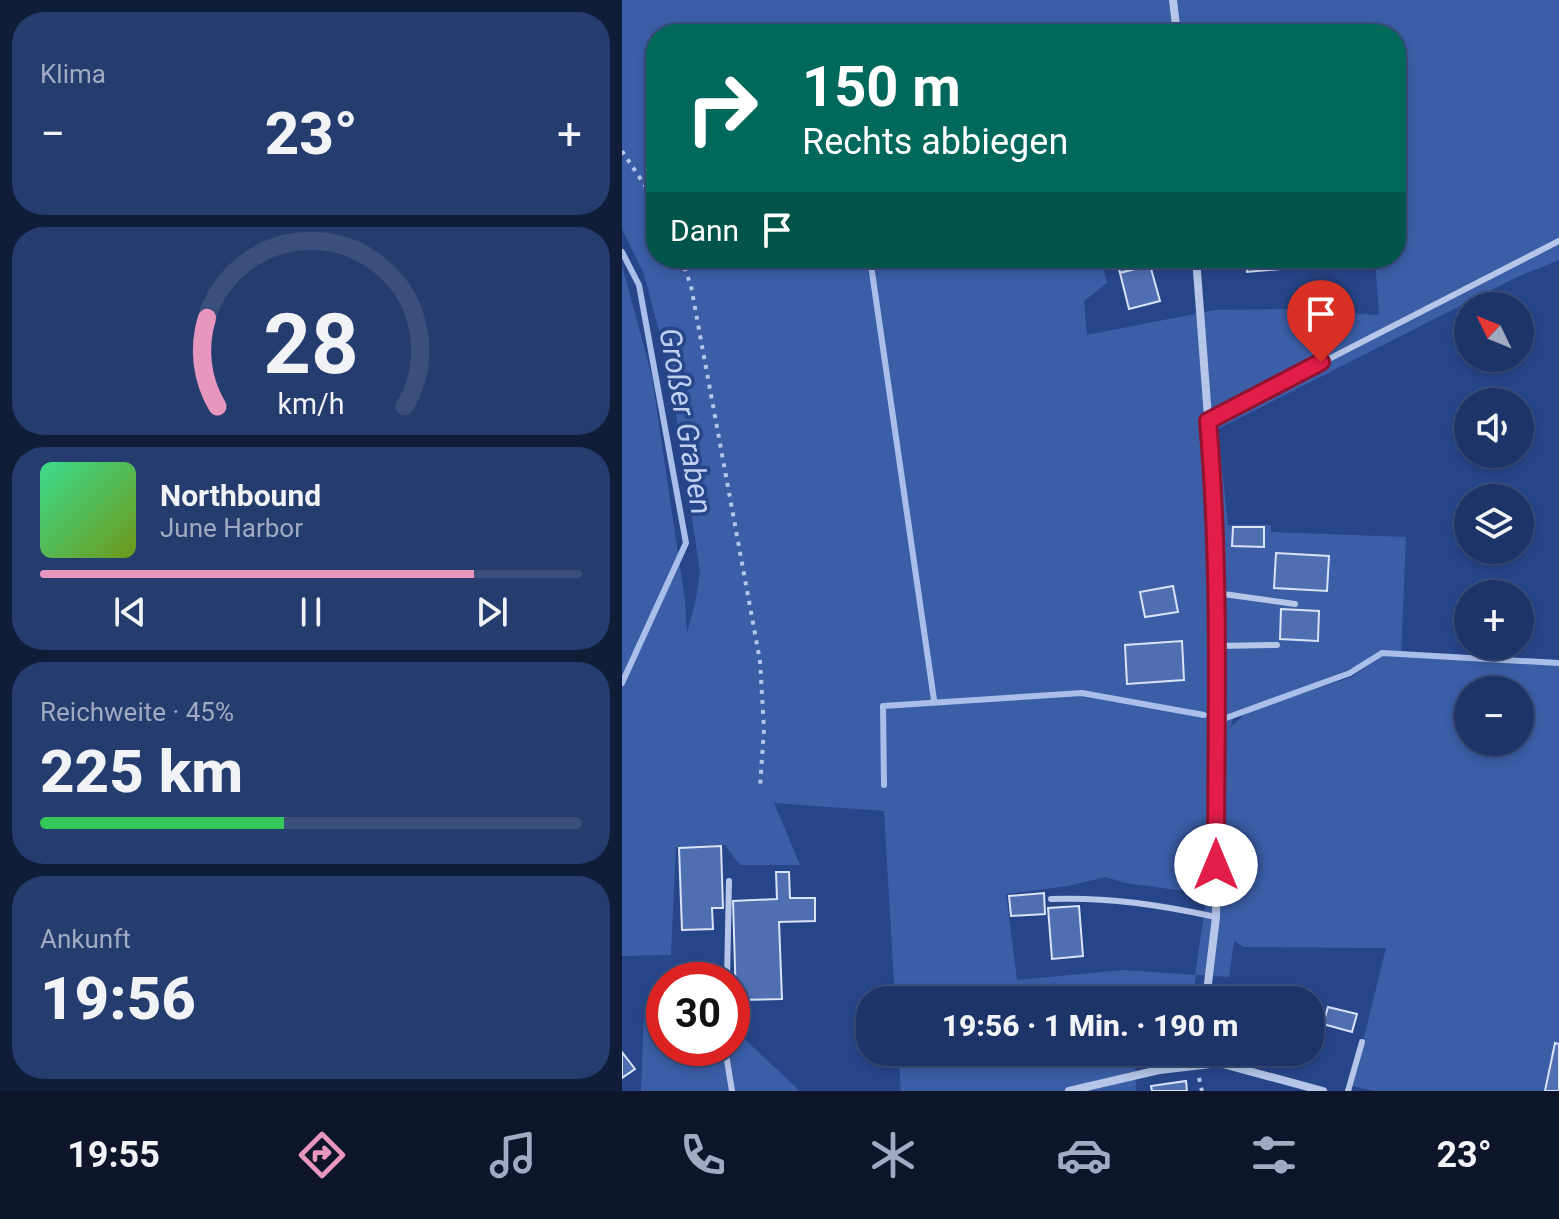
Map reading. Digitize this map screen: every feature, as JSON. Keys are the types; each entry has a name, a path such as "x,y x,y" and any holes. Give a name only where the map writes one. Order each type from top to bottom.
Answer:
{"street":[{"path":"1173,0 1176,24"},
{"path":"1197,268 1213,483 1217,646 1216,917 1208,986"},
{"path":"1159,1070 1163,1066"},
{"path":"1069,1091 1159,1070 1193,1066"},
{"path":"1230,1066 1323,1091"}],"lane":[{"path":"1208,421 1559,241"},
{"path":"1216,593 1295,604"},
{"path":"1217,646 1277,645"},
{"path":"727,962 729,881"},
{"path":"1051,899 1094,898 1158,904 1216,917"},
{"path":"1348,1091 1362,1042"},
{"path":"728,1066 732,1091"}],"path":[{"path":"622,151 646,187"},
{"path":"685,268 691,286 760,661 764,729 760,787"}],"shaded area":[{"path":"622,0 1559,0 1559,260 1487,292 1454,292 1454,309 1218,429 1228,525 1271,525 1271,532 1406,537 1401,656 1559,665 1559,1046 1550,1091 1373,1091 1352,1086 1386,948 1244,947 1234,941 1229,977 1196,975 1195,986 894,986 884,811 774,803 800,865 740,865 725,845 676,847 671,955 622,956 622,265 652,377 687,633 700,571 669,370 644,274 622,229","holes":["1379,658 1352,677 1247,712 1231,727 1234,714","1106,877 1125,883 1207,894 1195,975 1124,970 1017,980 1006,894 1068,886"]},
{"path":"644,1014 646,1066 750,1066 750,1044 800,1091 641,1091"},
{"path":"899,1066 1135,1066 1136,1091 901,1091"}],"building":[{"path":"1119,268 1139,268 1120,273"},
{"path":"1151,268 1160,301 1129,309 1120,273"},
{"path":"1247,268 1291,268 1247,272"},
{"path":"1233,527 1264,527 1264,547 1232,546"},
{"path":"1276,553 1329,556 1327,591 1274,588"},
{"path":"1173,586 1178,612 1145,617 1140,592"},
{"path":"1281,609 1319,611 1318,641 1280,639"},
{"path":"1182,641 1184,680 1127,684 1125,645"},
{"path":"721,846 723,908 712,908 713,929 682,930 679,848"},
{"path":"776,872 789,872 790,898 815,898 815,921 779,922 782,999 750,1000 750,962 735,962 733,901 777,899"},
{"path":"1044,893 1045,914 1011,916 1009,896"},
{"path":"1079,906 1083,956 1052,959 1048,908"},
{"path":"1328,1007 1357,1014 1352,1032 1324,1024"},
{"path":"1555,1043 1559,1044 1559,1091 1545,1091"},
{"path":"622,1052 635,1069 622,1078"},
{"path":"1186,1081 1187,1091 1152,1091 1151,1086"}],"waterway":[{"name":"Großer Graben","path":"622,252 639,285 686,543 622,683"},
{"path":"871,268 934,700"},
{"path":"1226,718 1350,673 1382,653 1559,663"},
{"path":"884,785 883,706 1082,693 1204,715"}],"route":[{"path":"1216,865 1217,653 1213,483 1208,421 1321,362"}]}
